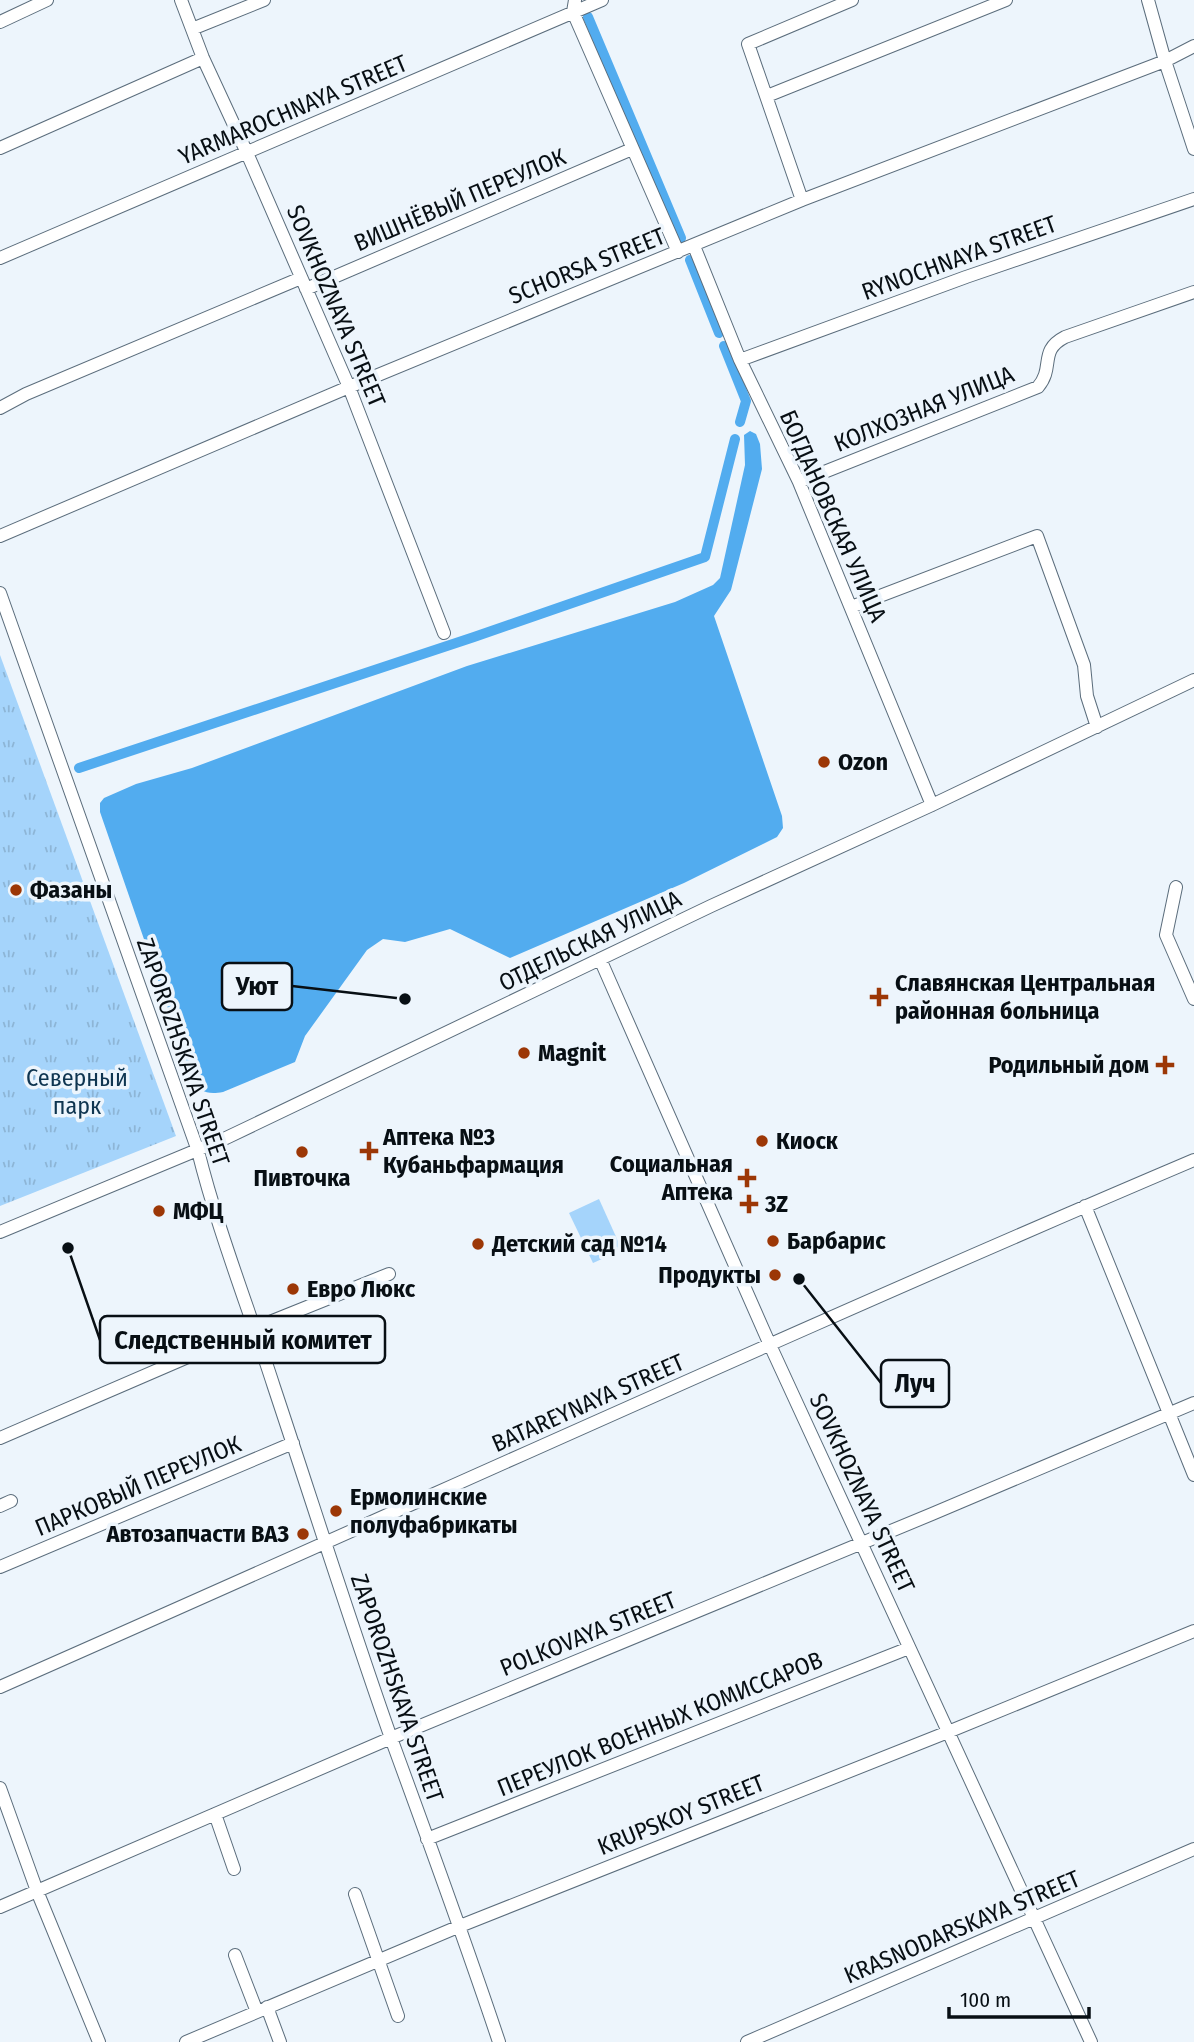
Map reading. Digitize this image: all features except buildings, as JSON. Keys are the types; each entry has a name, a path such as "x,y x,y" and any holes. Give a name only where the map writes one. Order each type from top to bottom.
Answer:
{"street":[{"path":"0,22 47,0"},
{"name":"SOVKHOZNAYA STREET","path":"181,0 203,58 349,387 444,633"},
{"path":"192,29 264,0"},
{"name":"YARMAROCHNAYA STREET","path":"0,258 247,153 574,6 602,0"},
{"path":"802,200 748,44 852,0"},
{"path":"767,96 1006,0"},
{"path":"1148,0 1194,149"},
{"path":"574,6 632,149 678,251"},
{"name":"SCHORSA STREET","path":"0,536 349,387 802,200 1165,61 1194,46"},
{"path":"0,148 203,58"},
{"name":"ВИШНЁВЫЙ ПЕРЕУЛОК","path":"0,408 26,394 632,149"},
{"name":"RYNOCHNAYA STREET","path":"740,360 966,277 1194,199"},
{"name":"БОГДАНОВСКАЯ УЛИЦА","path":"694,246 740,360 799,482 932,805"},
{"name":"КОЛХОЗНАЯ УЛИЦА","path":"799,482 1038,387 1045,378 1048,352 1055,342 1194,292"},
{"path":"851,607 1037,536 1084,666 1087,696 1097,727"},
{"name":"ZAPOROZHSKAYA STREET","path":"0,593 198,1151 208,1190 325,1544 499,2042"},
{"name":"ОТДЕЛЬСКАЯ УЛИЦА","path":"0,1232 198,1151 711,906 932,805 1194,680"},
{"path":"1176,887 1166,936 1194,999"},
{"name":"SOVKHOZNAYA STREET","path":"600,959 770,1345 1091,2042"},
{"name":"BATAREYNAYA STREET","path":"0,1687 1194,1160"},
{"path":"1085,1206 1194,1475"},
{"path":"0,1438 255,1328 390,1274"},
{"name":"POLKOVAYA STREET","path":"0,1907 391,1738 1194,1403"},
{"name":"ПАРКОВЫЙ ПЕРЕУЛОК","path":"0,1567 293,1443"},
{"name":"KRUPSKOY STREET","path":"186,2042 460,1926 1194,1631"},
{"name":"ПЕРЕУЛОК ВОЕННЫХ КОМИССАРОВ","path":"427,1839 909,1648"},
{"path":"0,1788 37,1891 99,2042"},
{"path":"215,1814 234,1869"},
{"name":"KRASNODARSKAYA STREET","path":"747,2042 1194,1849"},
{"path":"355,1894 398,2016"},
{"path":"235,1955 280,2042"}],"green space":[{"name":"Северный парк","path":"0,655 176,1136 0,1206"},
{"path":"599,1199 622,1250 593,1263 569,1213"}],"water":[{"path":"750,431 756,434 760,444 762,469 731,590 714,616 782,816 783,828 777,837 684,883 510,958 450,929 405,942 383,939 367,950 305,1036 295,1062 223,1092 208,1093 198,1087 192,1078 100,812 100,803 104,798 136,784 192,768 467,666 675,602 713,585 720,578 745,465 744,435"}],"waterway":[{"path":"588,17 681,238"},
{"path":"690,260 719,333"},
{"path":"724,346 746,401 740,422"},
{"path":"79,768 705,557 735,439"}],"place":[{"name":"Ozon","path":"824,762"},
{"name":"Фазаны","path":"16,890"},
{"name":"Славянская Центральная районная больница","path":"879,997"},
{"name":"Уют","path":"405,999"},
{"name":"Magnit","path":"524,1053"},
{"name":"Родильный дом","path":"1165,1065"},
{"name":"Киоск","path":"762,1141"},
{"name":"Аптека №3 Кубаньфармация","path":"369,1151"},
{"name":"Пивточка","path":"302,1152"},
{"name":"Социальная Аптека","path":"747,1178"},
{"name":"3Z","path":"749,1204"},
{"name":"МФЦ","path":"159,1211"},
{"name":"Барбарис","path":"773,1241"},
{"name":"Детский сад №14","path":"478,1244"},
{"name":"Следственный комитет","path":"68,1248"},
{"name":"Продукты","path":"775,1275"},
{"name":"Луч","path":"799,1279"},
{"name":"Евро Люкс","path":"293,1289"},
{"name":"Ермолинские полуфабрикаты","path":"336,1511"},
{"name":"Автозапчасти ВАЗ","path":"303,1534"}]}
